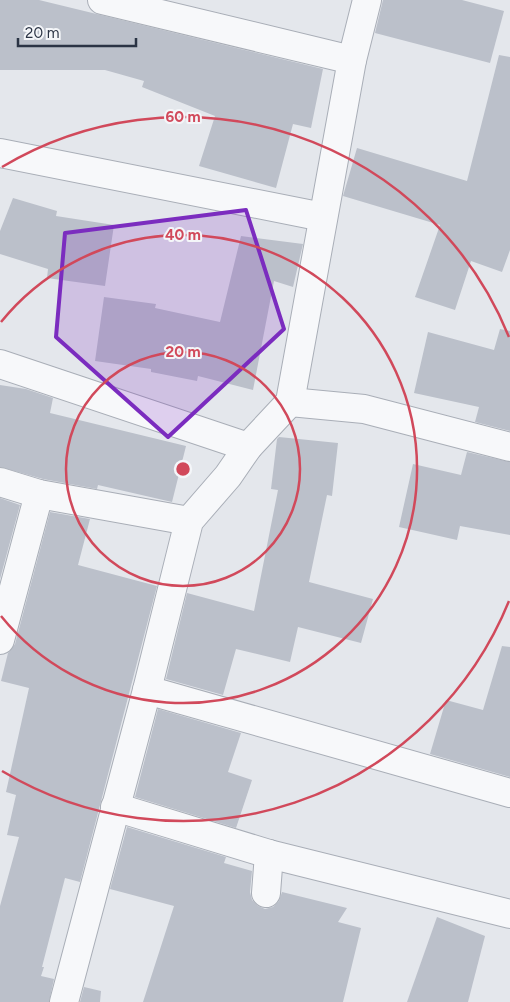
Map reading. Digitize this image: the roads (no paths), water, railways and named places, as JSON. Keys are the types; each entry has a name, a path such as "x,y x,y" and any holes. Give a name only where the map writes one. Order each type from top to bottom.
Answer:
{"street":[{"path":"102,0 352,60"},
{"path":"64,1002 147,690 189,521 228,476 248,447 290,402 352,60 367,0"},
{"path":"0,153 323,217"},
{"path":"0,364 248,447"},
{"path":"290,402 364,409 510,446"},
{"path":"0,482 39,494 189,521"},
{"path":"0,640 39,494"},
{"path":"147,690 510,793"},
{"path":"115,807 269,854 510,914"},
{"path":"266,893 269,854"}]}
